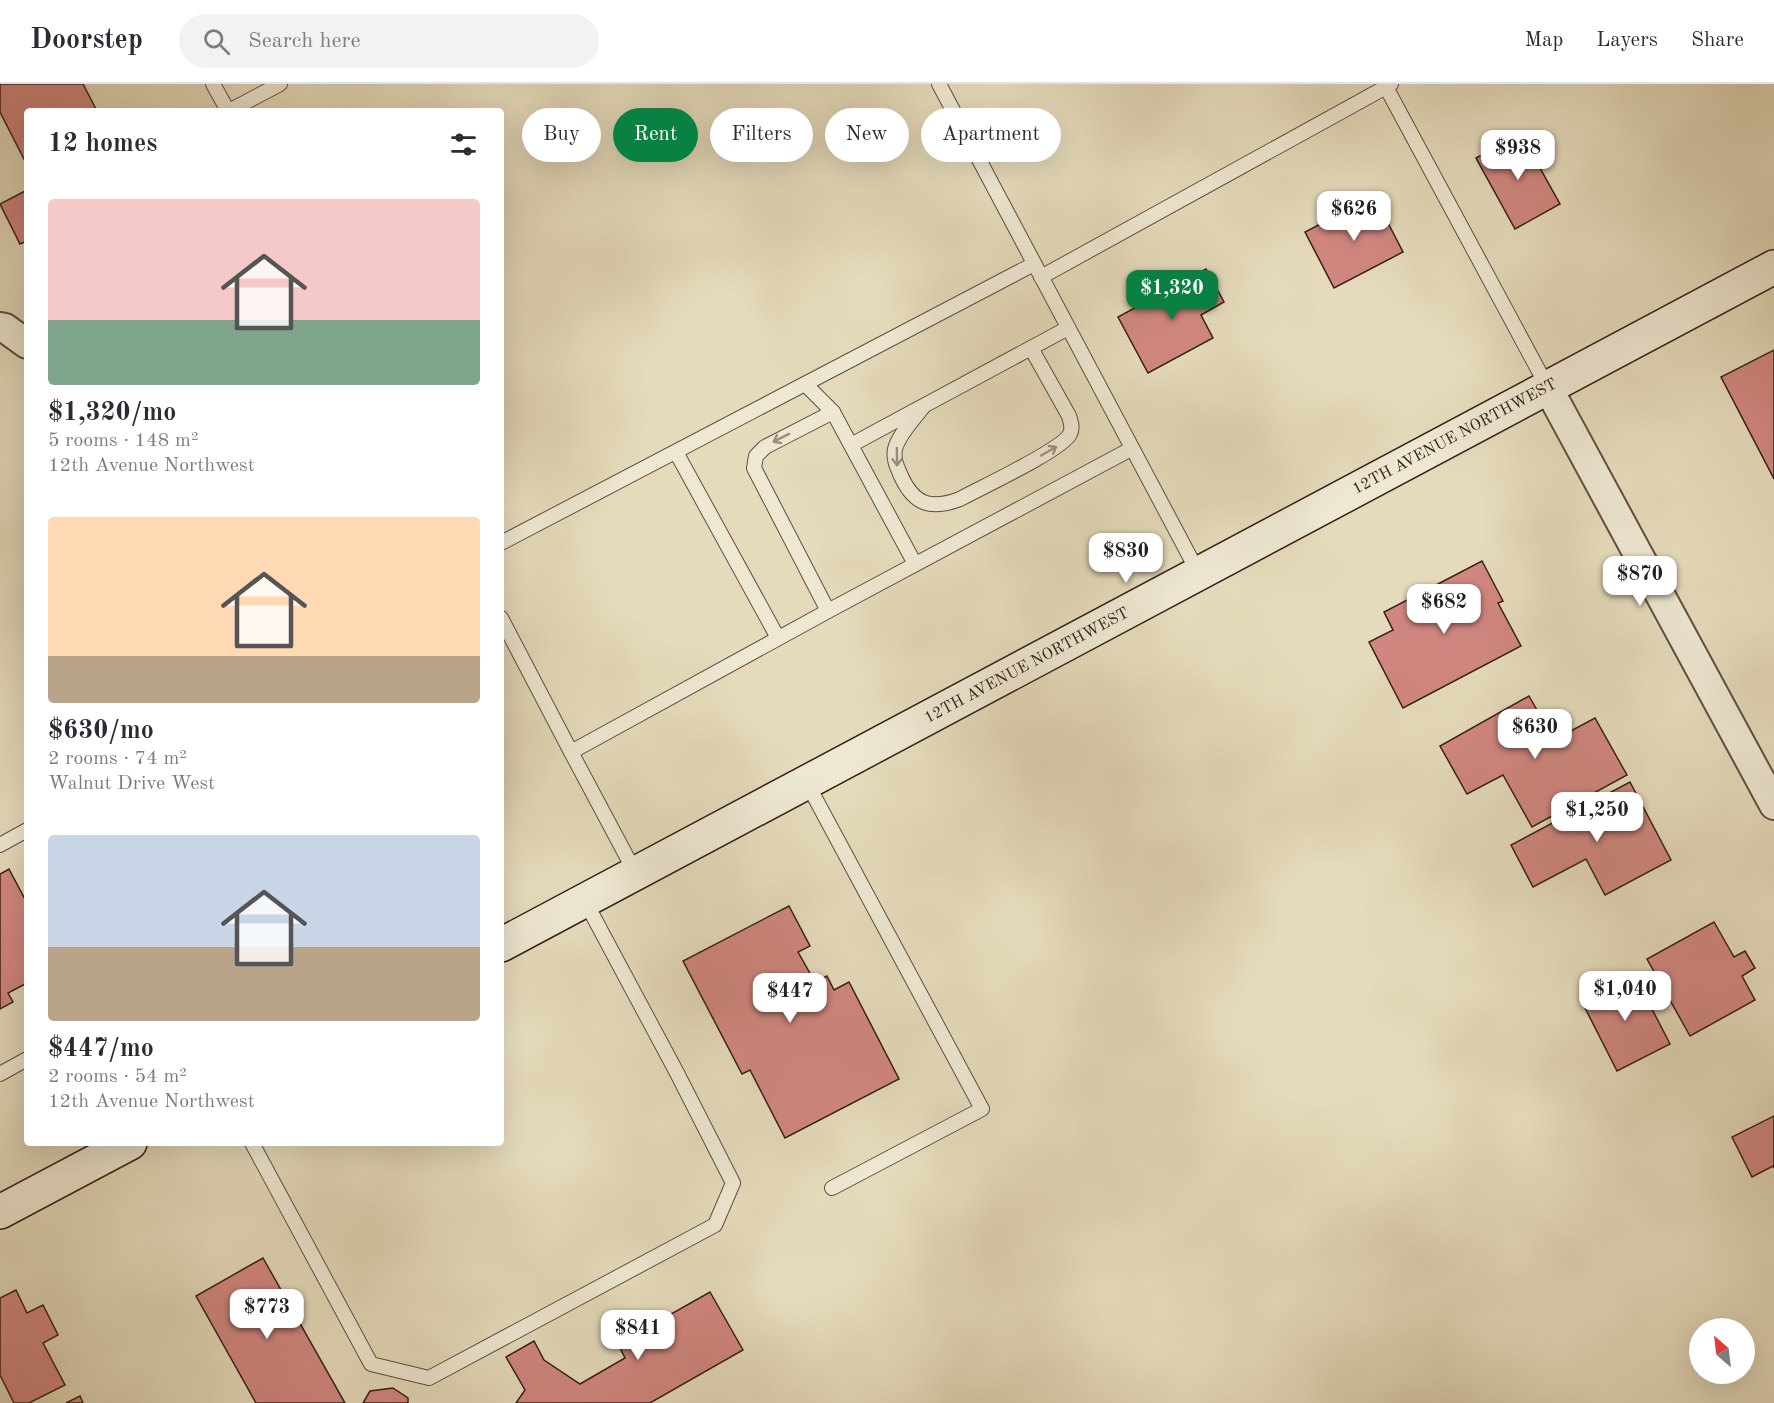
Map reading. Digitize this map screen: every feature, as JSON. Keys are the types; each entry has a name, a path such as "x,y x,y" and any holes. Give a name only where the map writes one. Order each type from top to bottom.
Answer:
{"main road":[{"name":"12TH AVENUE NORTHWEST","path":"504,943 1774,267"},
{"path":"0,1212 124,1146"}],"street":[{"path":"0,327 24,342"},
{"path":"1548,388 1774,805"}],"lane":[{"path":"213,84 226,108"},
{"path":"234,108 280,84"},
{"path":"939,84 1199,574"},
{"path":"1041,277 1389,85 1548,388"},
{"path":"504,541 1034,264"},
{"path":"851,445 1068,328"},
{"path":"923,407 896,448 895,463 912,495 922,502 934,505 946,504 960,499 1055,448 1070,435 1072,427 1069,416 1031,348"},
{"path":"805,384 834,412 915,564"},
{"path":"828,610 754,468 756,456 765,447 834,412"},
{"path":"571,752 828,610 1131,449"},
{"path":"676,452 778,638"},
{"path":"504,624 636,874"},
{"path":"807,783 982,1109 832,1188"},
{"path":"0,845 24,832"},
{"path":"254,1146 371,1364 429,1377 715,1226 733,1183 585,901"},
{"path":"0,1074 24,1061"}],"building":[{"path":"0,84 83,84 95,108 24,108 24,159 0,112"},
{"path":"1521,134 1560,204 1515,229 1476,158"},
{"path":"24,192 24,242 20,244 0,204"},
{"path":"1374,196 1403,252 1334,288 1305,232"},
{"path":"1206,269 1224,302 1201,315 1213,338 1148,373 1118,317"},
{"path":"1774,350 1774,479 1721,377"},
{"path":"1482,561 1503,601 1498,603 1521,646 1403,708 1369,642 1393,630 1384,612"},
{"path":"1529,696 1554,740 1595,718 1627,775 1532,827 1503,775 1467,794 1440,746"},
{"path":"1630,782 1671,860 1605,895 1586,859 1533,887 1511,845"},
{"path":"9,869 24,897 24,985 8,993 13,1002 0,1009 0,874"},
{"path":"789,906 810,946 798,952 815,982 827,976 834,990 849,982 899,1079 785,1138 750,1070 742,1074 683,961"},
{"path":"1714,922 1734,957 1745,951 1755,968 1742,976 1755,1000 1690,1036 1647,959"},
{"path":"1634,974 1670,1044 1617,1071 1581,1000"},
{"path":"1774,1116 1774,1168 1773,1166 1752,1177 1732,1137"},
{"path":"263,1258 345,1403 256,1403 196,1296"},
{"path":"16,1290 27,1313 43,1305 58,1335 43,1343 65,1385 29,1403 14,1403 0,1375 0,1298"},
{"path":"710,1292 743,1350 650,1403 516,1403 525,1390 506,1357 534,1341 544,1360 580,1384 625,1358 618,1344"},
{"path":"393,1388 408,1398 408,1403 363,1403 370,1391"},
{"path":"80,1396 83,1403 66,1403"}]}
